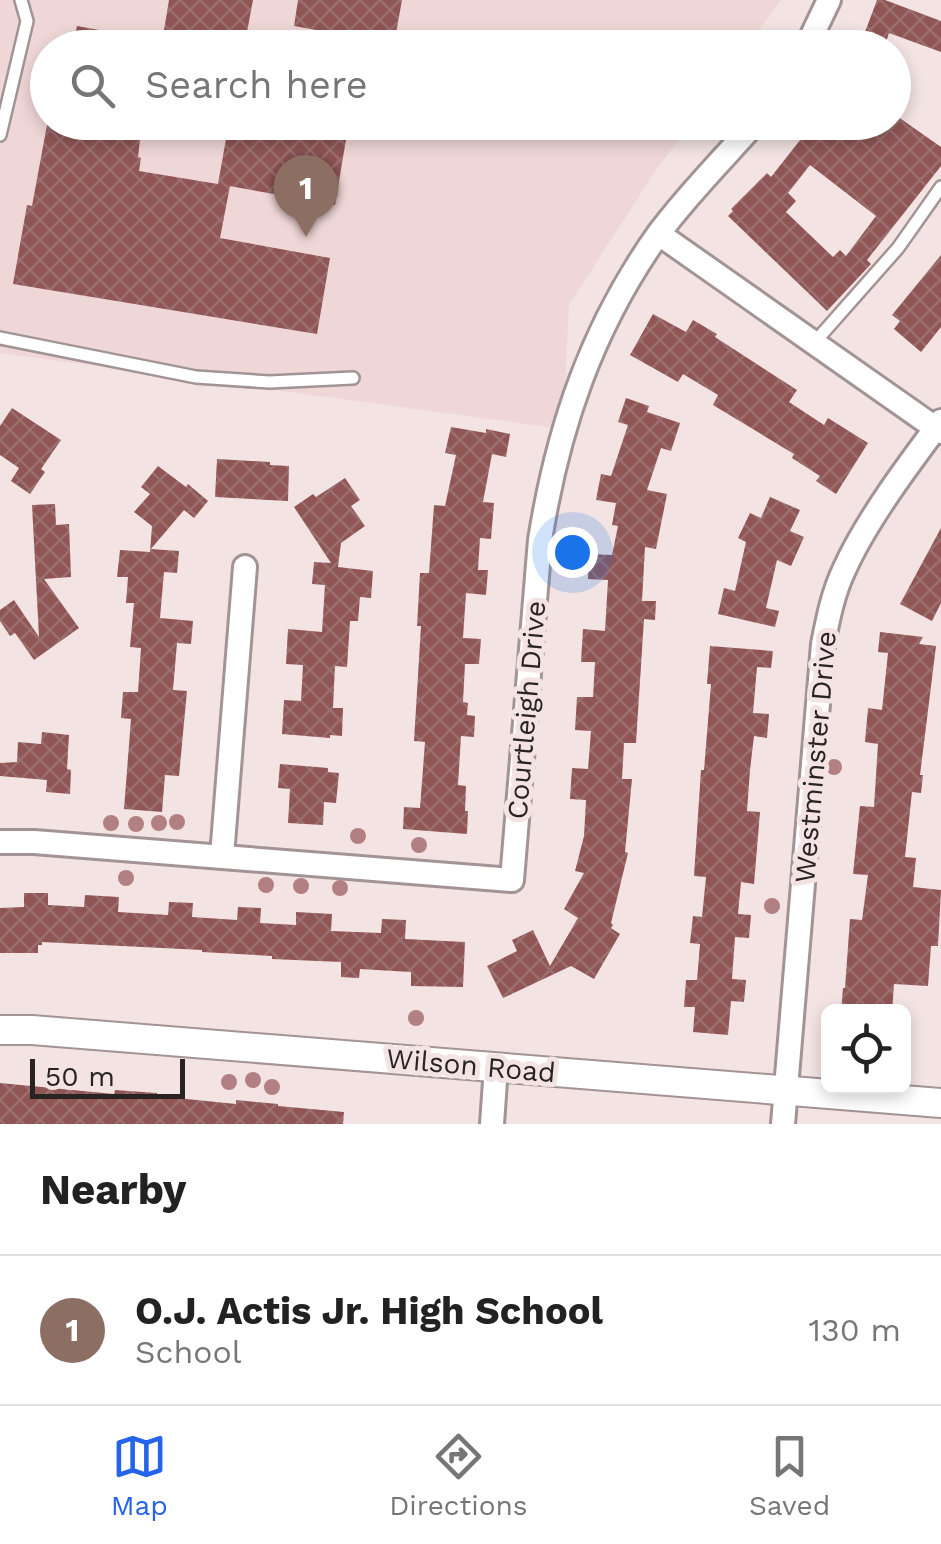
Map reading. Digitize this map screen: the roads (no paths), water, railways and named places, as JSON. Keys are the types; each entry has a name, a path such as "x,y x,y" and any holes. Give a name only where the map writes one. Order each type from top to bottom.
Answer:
{"street":[{"path":"815,30 829,0"},
{"name":"Courtleigh Drive","path":"222,856 512,880 540,540 562,429 581,375 621,293 659,234 740,140"},
{"path":"659,234 939,427"},
{"name":"Westminster Drive","path":"784,1124 823,644 830,610 842,573 860,538 939,427"},
{"path":"0,842 222,856 246,567"},
{"name":"Wilson Road","path":"0,1030 941,1103"},
{"path":"492,1124 496,1067"}],"lane":[{"path":"0,136 27,21 22,0"},
{"path":"814,342 898,248 941,186"},
{"path":"0,338 196,377 269,382 353,378"}],"place":[{"name":"O.J. Actis Jr. High School","path":"306,237"}]}
